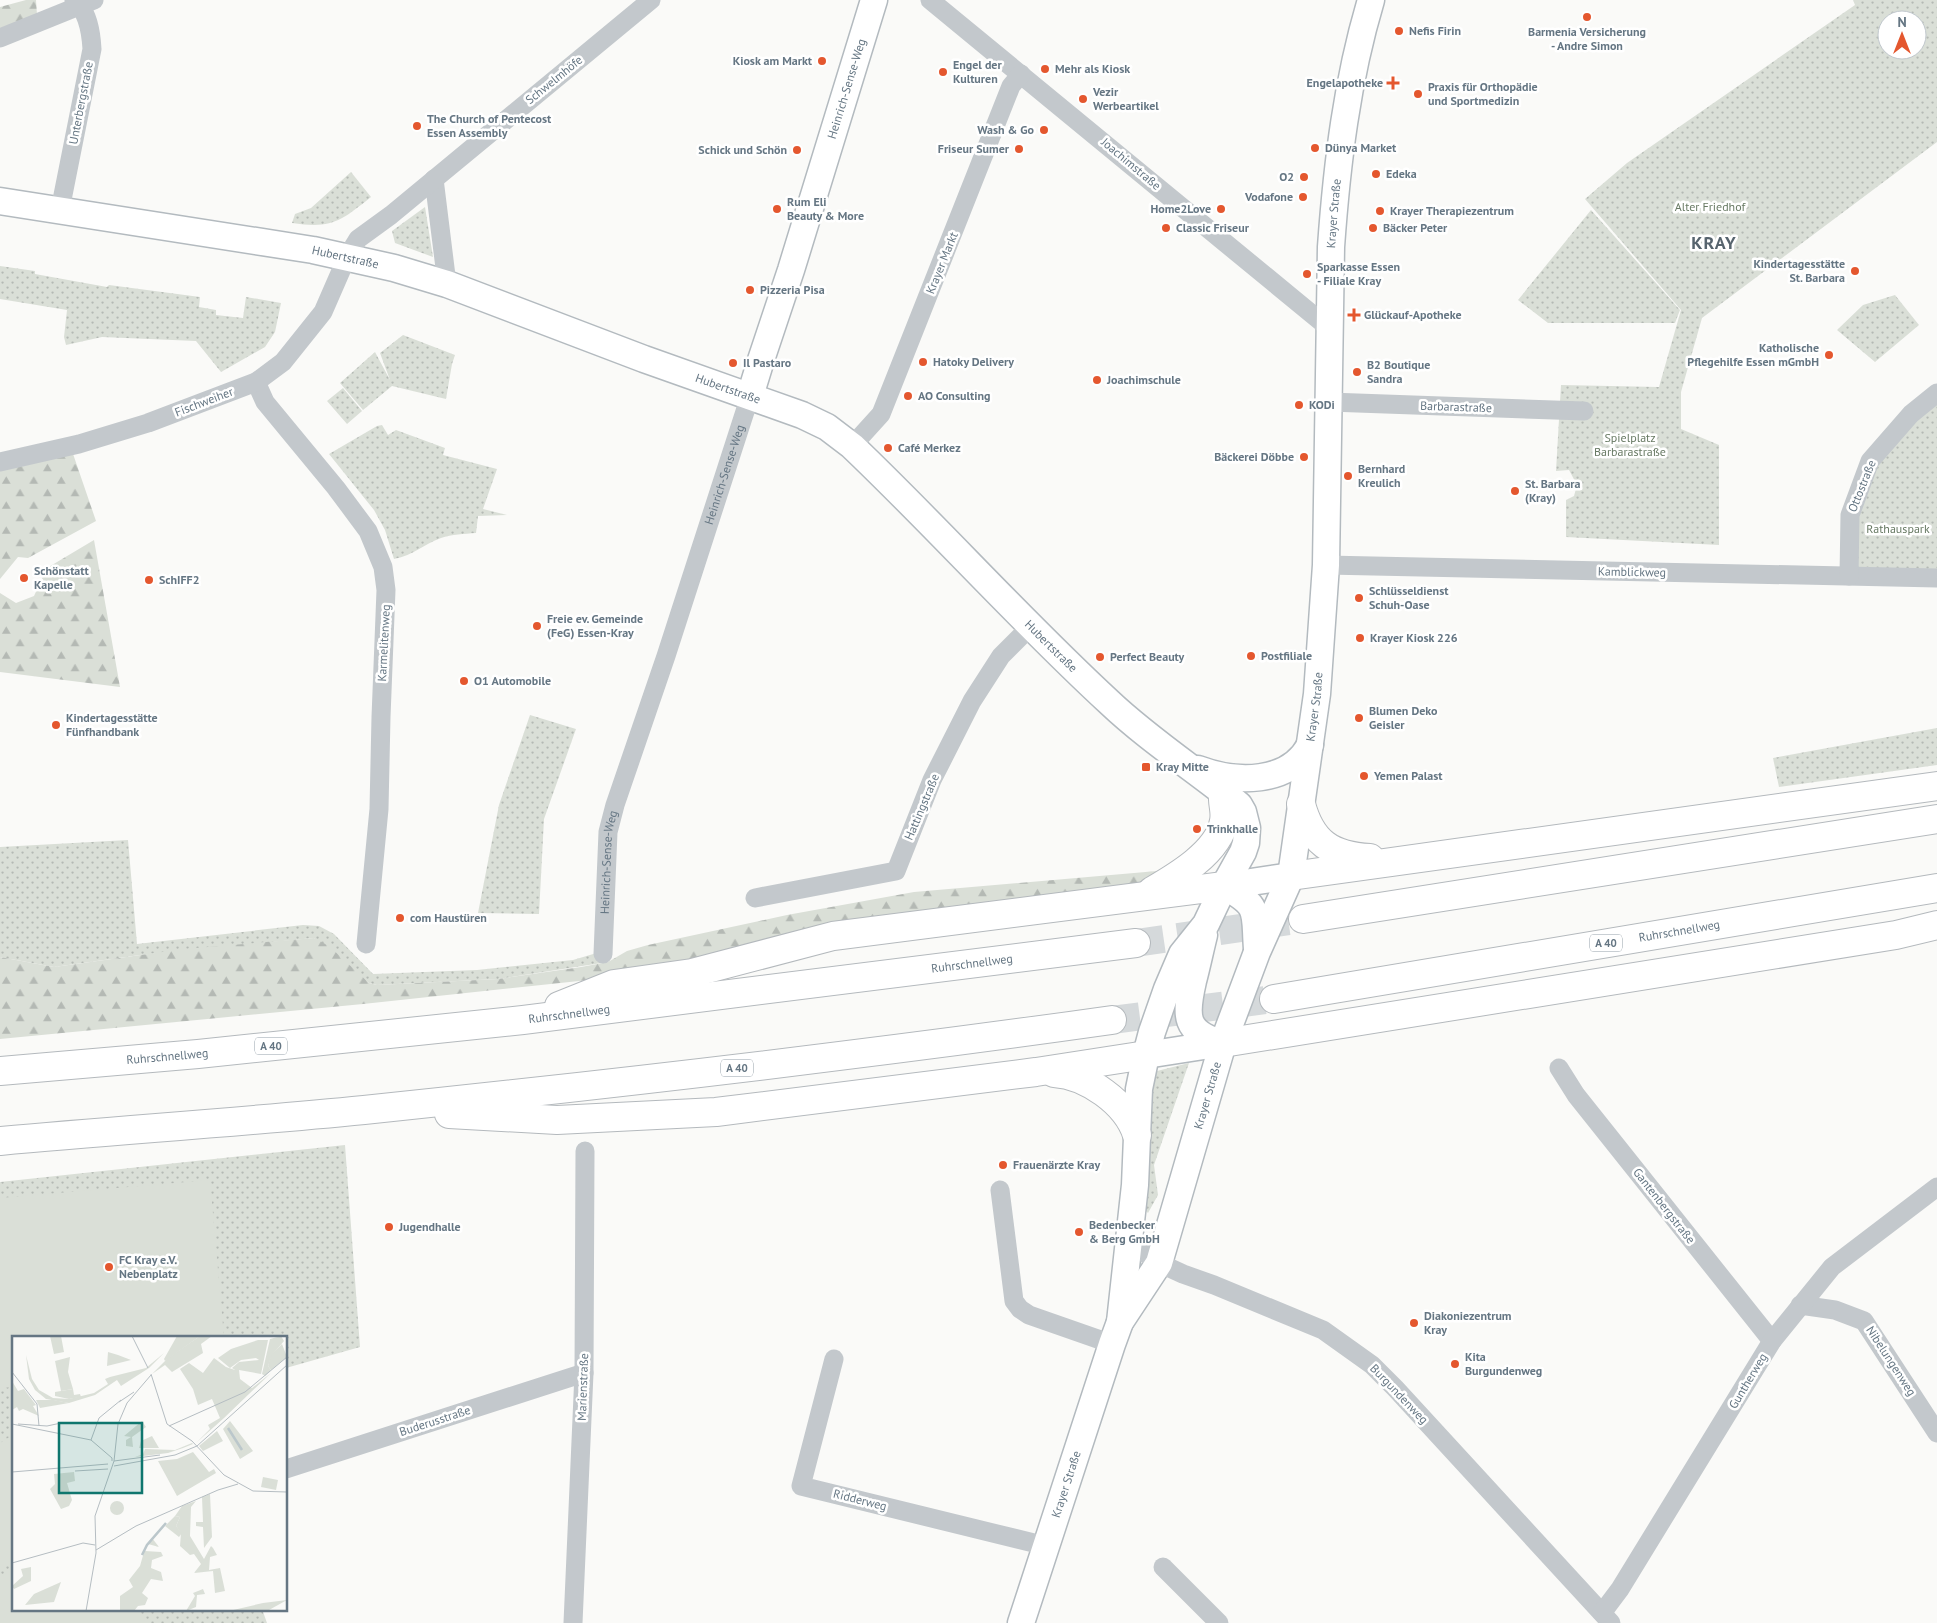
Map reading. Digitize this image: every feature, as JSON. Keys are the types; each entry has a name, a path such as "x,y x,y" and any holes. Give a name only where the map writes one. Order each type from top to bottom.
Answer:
{"highway":[{"path":"1291,876 1937,786"},
{"path":"1138,898 1176,877 1201,858 1223,826 1223,794"},
{"path":"1301,804 1308,825 1314,835 1334,851 1354,858 1414,859"},
{"path":"1303,919 1937,819"},
{"path":"523,1020 614,984 692,973 833,936 1224,886"},
{"name":"Ruhrschnellweg","path":"1274,999 1937,888"},
{"path":"1223,1043 1896,935 1937,925"},
{"name":"Ruhrschnellweg","path":"0,1071 198,1054 523,1020 1136,943"},
{"name":"A 40","path":"0,1141 361,1110 602,1085 972,1040 1112,1020"},
{"path":"361,1110 558,1120 716,1112 1036,1072 1146,1055"},
{"path":"1036,1072 1069,1075 1093,1085 1126,1114 1137,1134"}],"main road":[{"name":"Heinrich-Sense-Weg","path":"750,396 792,270 874,0"},
{"name":"Krayer Straße","path":"1116,1333 1158,1262 1223,1043 1257,952 1291,876 1317,694 1326,565 1331,247 1340,154 1352,75 1371,0"},
{"name":"Hubertstraße","path":"0,200 313,250 394,268 447,284 644,359 802,415 826,427 852,446 1030,627 1110,703 1162,747 1242,808 1247,835 1243,852 1224,886"},
{"path":"1183,763 1208,773 1226,777 1236,779 1256,778 1281,772 1293,766 1310,745"},
{"path":"1224,886 1291,876"},
{"name":"Krayer Straße","path":"1020,1623 1116,1333 1135,1185 1139,1090 1152,1032 1182,954 1206,924 1224,886"},
{"path":"1224,886 1244,898 1252,907 1255,917 1257,952"},
{"path":"1206,924 1188,1012 1191,1024 1198,1032 1223,1043"},
{"path":"1146,1055 1223,1043"}],"street":[{"name":"Schwelmhöfe","path":"347,257 358,239 434,179 651,0"},
{"name":"Joachimstraße","path":"930,0 1330,329"},
{"path":"0,38 83,2"},
{"name":"Unterbergstraße","path":"60,210 92,49 91,32 83,2"},
{"name":"Krayer Markt","path":"852,446 881,414 1011,86 1021,74"},
{"path":"434,179 447,284"},
{"name":"Fischweiher","path":"0,462 79,444 131,428 256,382 283,362 323,312 347,257"},
{"name":"Karmelitenweg","path":"256,382 265,402 336,488 368,532 383,567 386,590 379,809 366,944"},
{"name":"Ottostraße","path":"1849,576 1850,515 1870,461 1911,414 1937,393"},
{"name":"Heinrich-Sense-Weg","path":"602,954 608,832 615,805 666,656 750,396"},
{"name":"Barbarastraße","path":"1329,402 1584,411"},
{"name":"Kamblickweg","path":"1326,565 1937,578"},
{"name":"Hattingstraße","path":"755,898 896,872 932,780 972,701 1001,656 1030,627"},
{"name":"Gantenbergstraße","path":"1559,1068 1576,1095 1772,1341"},
{"name":"Marienstraße","path":"573,1623 584,1373 585,1151"},
{"name":"Guntherweg","path":"1606,1618 1620,1589 1772,1341 1832,1267 1937,1187"},
{"path":"1000,1190 1010,1282 1014,1301 1020,1309 1030,1315 1116,1333"},
{"name":"Burgundenweg","path":"1129,1242 1158,1262 1183,1274 1323,1330 1372,1366 1395,1388 1606,1618"},
{"name":"Nibelungenweg","path":"1800,1305 1835,1310 1864,1321 1937,1432"},
{"name":"Ridderweg","path":"834,1359 801,1486 1046,1546"},
{"name":"Buderusstraße","path":"288,1468 584,1373"},
{"path":"1164,1567 1219,1623"}],"green space":[{"path":"26,0 36,0 37,15 0,29 0,7"},
{"name":"Alter Friedhof","path":"1853,0 1937,0 1937,142 1702,318 1681,392 1681,429 1719,445 1719,545 1566,537 1566,500 1574,496 1577,485 1569,470 1556,471 1561,385 1659,387 1681,310 1585,199 1627,163 1855,5"},
{"path":"351,172 371,197 352,212 327,224 306,225 292,223 295,214 311,208"},
{"path":"425,207 433,257 395,243 392,231"},
{"path":"1591,210 1680,310 1675,323 1548,323 1518,300"},
{"path":"0,266 35,271 35,274 107,287 109,285 200,297 199,307 216,310 216,315 243,318 246,297 281,303 275,332 265,347 221,372 196,341 102,337 66,345 64,337 67,310 0,299"},
{"path":"1895,295 1919,325 1875,362 1837,330 1863,305"},
{"path":"403,335 455,355 446,399 392,386 363,410 340,383 375,352 390,380 380,353"},
{"path":"343,388 362,411 347,424 327,401"},
{"name":"Rathauspark","path":"1937,399 1937,570 1858,569 1858,518 1875,465"},
{"path":"382,425 388,435 396,430 445,448 443,455 497,469 483,509 507,515 478,516 476,533 458,534 435,540 407,555 394,559 385,530 374,510 329,454 377,426"},
{"path":"71,448 96,521 28,558 18,557 0,579 0,464"},
{"path":"94,540 120,687 0,672 0,593 16,603 34,596 47,568"},
{"path":"530,715 576,729 544,819 539,914 478,913 499,805"},
{"path":"1937,728 1937,765 1779,787 1773,758"},
{"path":"128,840 137,944 303,925 319,926 334,934 373,974 477,970 573,960 600,952 608,962 498,979 377,985 369,983 314,938 140,955 54,967 0,957 0,847"},
{"path":"1157,871 1158,876 1137,885 598,979 0,1039 0,957 54,967 184,949 314,938 329,946 369,983 377,985 498,979 608,962 627,951 648,945 787,915 914,892"},
{"path":"1189,1063 1154,1165 1158,1195 1148,1213 1146,1211 1149,1097 1153,1072"},
{"path":"345,1145 360,1347 288,1367 288,1336 12,1336 12,1610 262,1610 267,1623 0,1623 0,1182"},
{"name":"FC Kray e.V. Nebenplatz","path":"210,1180 224,1336 12,1336 12,1387 0,1388 0,1198"},
{"path":"12,1435 12,1559 0,1567 0,1443"},
{"path":"12,1571 12,1610 138,1610 146,1623 0,1623 0,1578"}],"tunnel":[{"path":"1136,943 1303,919"},
{"path":"1112,1020 1274,999"}],"place":[{"name":"Barmenia Versicherung - Andre Simon","path":"1587,17"},
{"name":"Nefis Firin","path":"1399,31"},
{"name":"Kiosk am Markt","path":"822,61"},
{"name":"Mehr als Kiosk","path":"1045,69"},
{"name":"Engel der Kulturen","path":"943,72"},
{"name":"Engelapotheke","path":"1393,83"},
{"name":"Praxis für Orthopädie und Sportmedizin","path":"1418,94"},
{"name":"Vezir Werbeartikel","path":"1083,99"},
{"name":"The Church of Pentecost Essen Assembly","path":"417,126"},
{"name":"Wash & Go","path":"1044,130"},
{"name":"Dünya Market","path":"1315,148"},
{"name":"Friseur Sumer","path":"1019,149"},
{"name":"Schick und Schön","path":"797,150"},
{"name":"Edeka","path":"1376,174"},
{"name":"O2","path":"1304,177"},
{"name":"Vodafone","path":"1303,197"},
{"name":"Rum Eli Beauty & More","path":"777,209"},
{"name":"Home2Love","path":"1221,209"},
{"name":"Krayer Therapiezentrum","path":"1380,211"},
{"name":"Classic Friseur","path":"1166,228"},
{"name":"Bäcker Peter","path":"1373,228"},
{"name":"Kindertagesstätte St. Barbara","path":"1855,271"},
{"name":"Sparkasse Essen - Filiale Kray","path":"1307,274"},
{"name":"Pizzeria Pisa","path":"750,290"},
{"name":"Glückauf-Apotheke","path":"1354,315"},
{"name":"Katholische Pflegehilfe Essen mGmbH","path":"1829,355"},
{"name":"Hatoky Delivery","path":"923,362"},
{"name":"Il Pastaro","path":"733,363"},
{"name":"B2 Boutique Sandra","path":"1357,372"},
{"name":"Joachimschule","path":"1097,380"},
{"name":"AO Consulting","path":"908,396"},
{"name":"KODi","path":"1299,405"},
{"name":"Café Merkez","path":"888,448"},
{"name":"Bäckerei Döbbe","path":"1304,457"},
{"name":"Bernhard Kreulich","path":"1348,476"},
{"name":"St. Barbara (Kray)","path":"1515,491"},
{"name":"Schönstatt Kapelle","path":"24,578"},
{"name":"SchIFF2","path":"149,580"},
{"name":"Schlüsseldienst Schuh-Oase","path":"1359,598"},
{"name":"Freie ev. Gemeinde (FeG) Essen-Kray","path":"537,626"},
{"name":"Krayer Kiosk 226","path":"1360,638"},
{"name":"Postfiliale","path":"1251,656"},
{"name":"Perfect Beauty","path":"1100,657"},
{"name":"O1 Automobile","path":"464,681"},
{"name":"Blumen Deko Geisler","path":"1359,718"},
{"name":"Kindertagesstätte Fünfhandbank","path":"56,725"},
{"name":"Kray Mitte","path":"1146,767"},
{"name":"Yemen Palast","path":"1364,776"},
{"name":"Trinkhalle","path":"1197,829"},
{"name":"com Haustüren","path":"400,918"},
{"name":"Frauenärzte Kray","path":"1003,1165"},
{"name":"Jugendhalle","path":"389,1227"},
{"name":"Bedenbecker & Berg GmbH","path":"1079,1232"},
{"name":"FC Kray e.V. Nebenplatz","path":"109,1267"},
{"name":"Diakoniezentrum Kray","path":"1414,1323"},
{"name":"Kita Burgundenweg","path":"1455,1364"}],"district":[{"name":"KRAY","path":"1714,243"}],"park label":[{"name":"Spielplatz Barbarastraße","path":"1630,445"}]}
